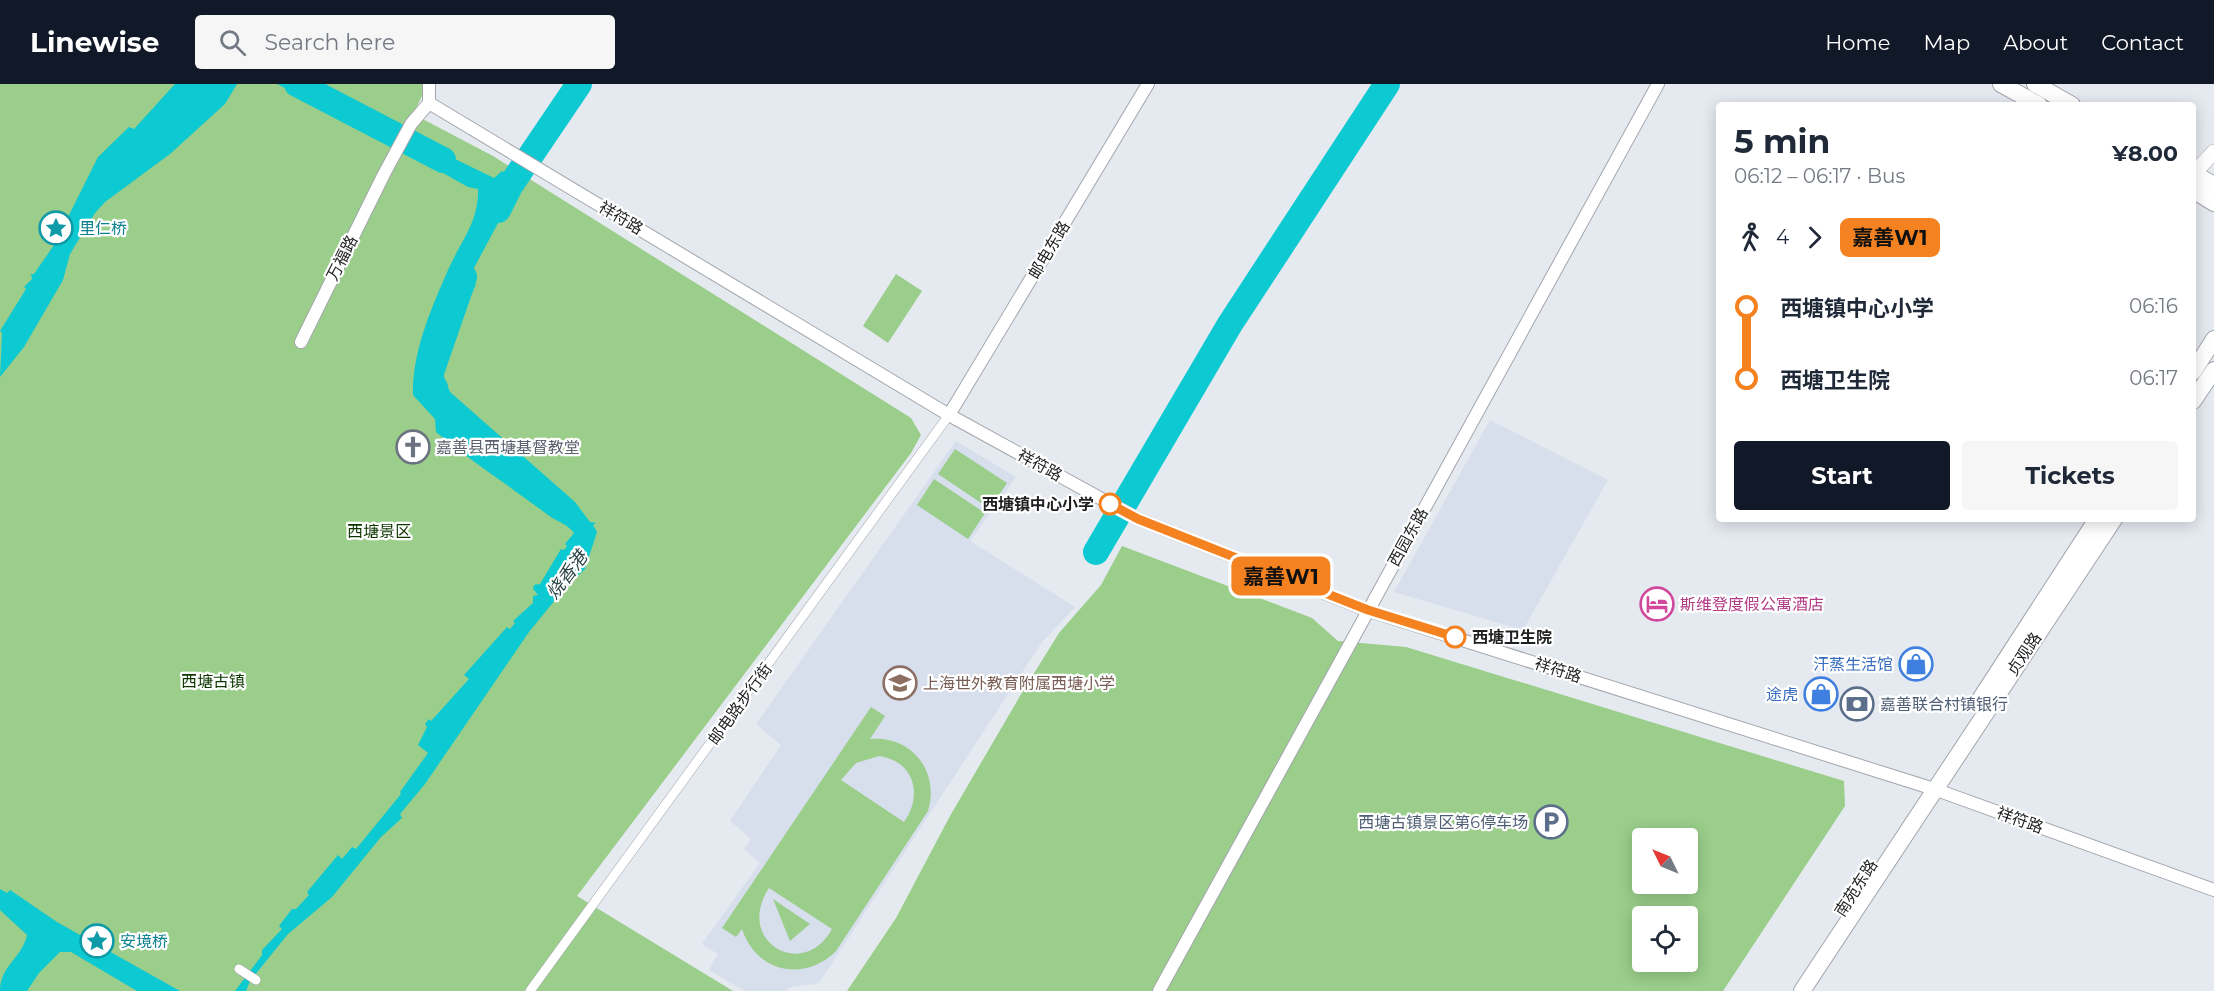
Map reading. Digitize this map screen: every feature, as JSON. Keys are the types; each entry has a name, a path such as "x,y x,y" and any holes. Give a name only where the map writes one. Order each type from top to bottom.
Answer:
{"main road":[{"path":"2001,84 2034,102"},
{"path":"2035,84 2067,102"},
{"path":"2196,178 2214,185"},
{"path":"2196,181 2214,203"},
{"path":"2196,367 2214,339"},
{"path":"2196,397 2214,370"},
{"name":"贞观路","path":"1929,787 2095,522"},
{"name":"贞观路","path":"1929,787 2112,522"},
{"name":"南苑东路","path":"1789,991 1929,787"},
{"name":"南苑东路","path":"1802,991 1929,787"}],"street":[{"path":"429,84 429,103"},
{"name":"邮电东路","path":"949,416 1148,84"},
{"name":"西园东路","path":"1159,991 1658,84"},
{"name":"万福路","path":"300,342 384,174 411,124 429,103"},
{"name":"祥符路","path":"429,103 949,416 1138,519 1368,610 1929,787 2214,890"},
{"path":"2196,174 2214,153"},
{"name":"邮电路步行街","path":"530,991 949,416"},
{"path":"239,969 256,980"}],"shaded area":[{"name":"西塘卫生院","path":"1490,420 1608,480 1523,630 1394,592"},
{"name":"上海世外教育附属西塘小学","path":"956,441 1016,477 970,541 1075,607 1042,642 819,983 791,987 785,991 745,991 709,970 718,954 702,944 760,863 744,849 751,839 730,821 781,745 756,724"}],"green space":[{"name":"西塘景区","path":"0,84 428,84 413,114 493,156 911,418 921,435 911,453 577,896 733,991 0,991"},
{"path":"896,274 922,291 888,343 863,326"},
{"path":"955,449 1007,483 990,509 938,474"},
{"path":"934,479 985,513 968,539 917,505"},
{"path":"1122,546 1312,618 1338,641 1406,647 1844,781 1845,806 1723,991 847,991 896,918 950,816 1059,633 1101,585"},
{"path":"871,707 885,716 870,739 885,739 898,743 910,749 919,758 930,782 931,796 928,811 836,951 810,967 782,968 758,955 749,944 742,929 736,937 722,928","holes":["879,756 901,765 908,772 912,781 913,801 904,822 841,780 856,763","769,888 832,929 820,945 805,952 790,953 776,948 766,938 760,924 760,907"]},
{"path":"773,899 810,924 790,941"}],"water":[{"path":"175,84 237,84 225,104 170,154 105,202 95,213 70,254 63,280 24,347 0,377 2,333 0,331 26,289 24,287 32,279 31,274 34,274 70,221 67,219 98,157 129,127 134,129"},
{"path":"277,84 308,84 392,126 385,139"},
{"path":"416,140 494,178 502,171 520,182 467,281 476,284 463,314 449,309 435,345 435,354 450,392 575,502 590,522 596,523 593,525 597,532 585,569 564,589 529,632 425,784 400,814 402,818 381,837 332,897 288,934 250,981 246,991 235,991 262,955 262,950 282,929 279,926 292,909 296,909 309,895 307,892 338,855 342,859 352,847 356,849 401,794 400,792 428,753 418,745 427,727 425,724 429,719 431,721 469,679 464,675 507,627 510,629 515,623 513,621 533,603 533,596 538,595 533,589 534,585 540,584 561,549 564,550 567,546 565,544 574,533 436,432 435,419 413,395 416,363 424,331 448,270 476,212 478,201 478,189 468,187 409,154"},
{"path":"0,889 7,893 10,890 57,922 180,991 137,991 71,952 60,952 39,973 27,991 0,991 7,968 21,950 27,935 0,910"}],"waterway":[{"path":"297,84 443,160"},
{"name":"烧香港","path":"498,210 510,186 579,84"},
{"path":"1096,552 1230,324 1387,84"},
{"name":"烧香港","path":"435,388 428,381 464,277"}],"bus line":[{"name":"嘉善W1","path":"1110,504 1138,519 1368,610 1455,637"}],"place":[{"name":"里仁桥","path":"56,228"},
{"name":"嘉善县西塘基督教堂","path":"413,447"},
{"name":"西塘镇中心小学","path":"1110,504"},
{"name":"斯维登度假公寓酒店","path":"1657,604"},
{"name":"西塘卫生院","path":"1455,637"},
{"name":"汗蒸生活馆","path":"1916,664"},
{"name":"上海世外教育附属西塘小学","path":"900,683"},
{"name":"途虎","path":"1821,694"},
{"name":"嘉善联合村镇银行","path":"1857,704"},
{"name":"西塘古镇景区第6停车场","path":"1551,822"},
{"name":"安境桥","path":"97,941"}],"park label":[{"name":"西塘古镇","path":"213,681"}]}
